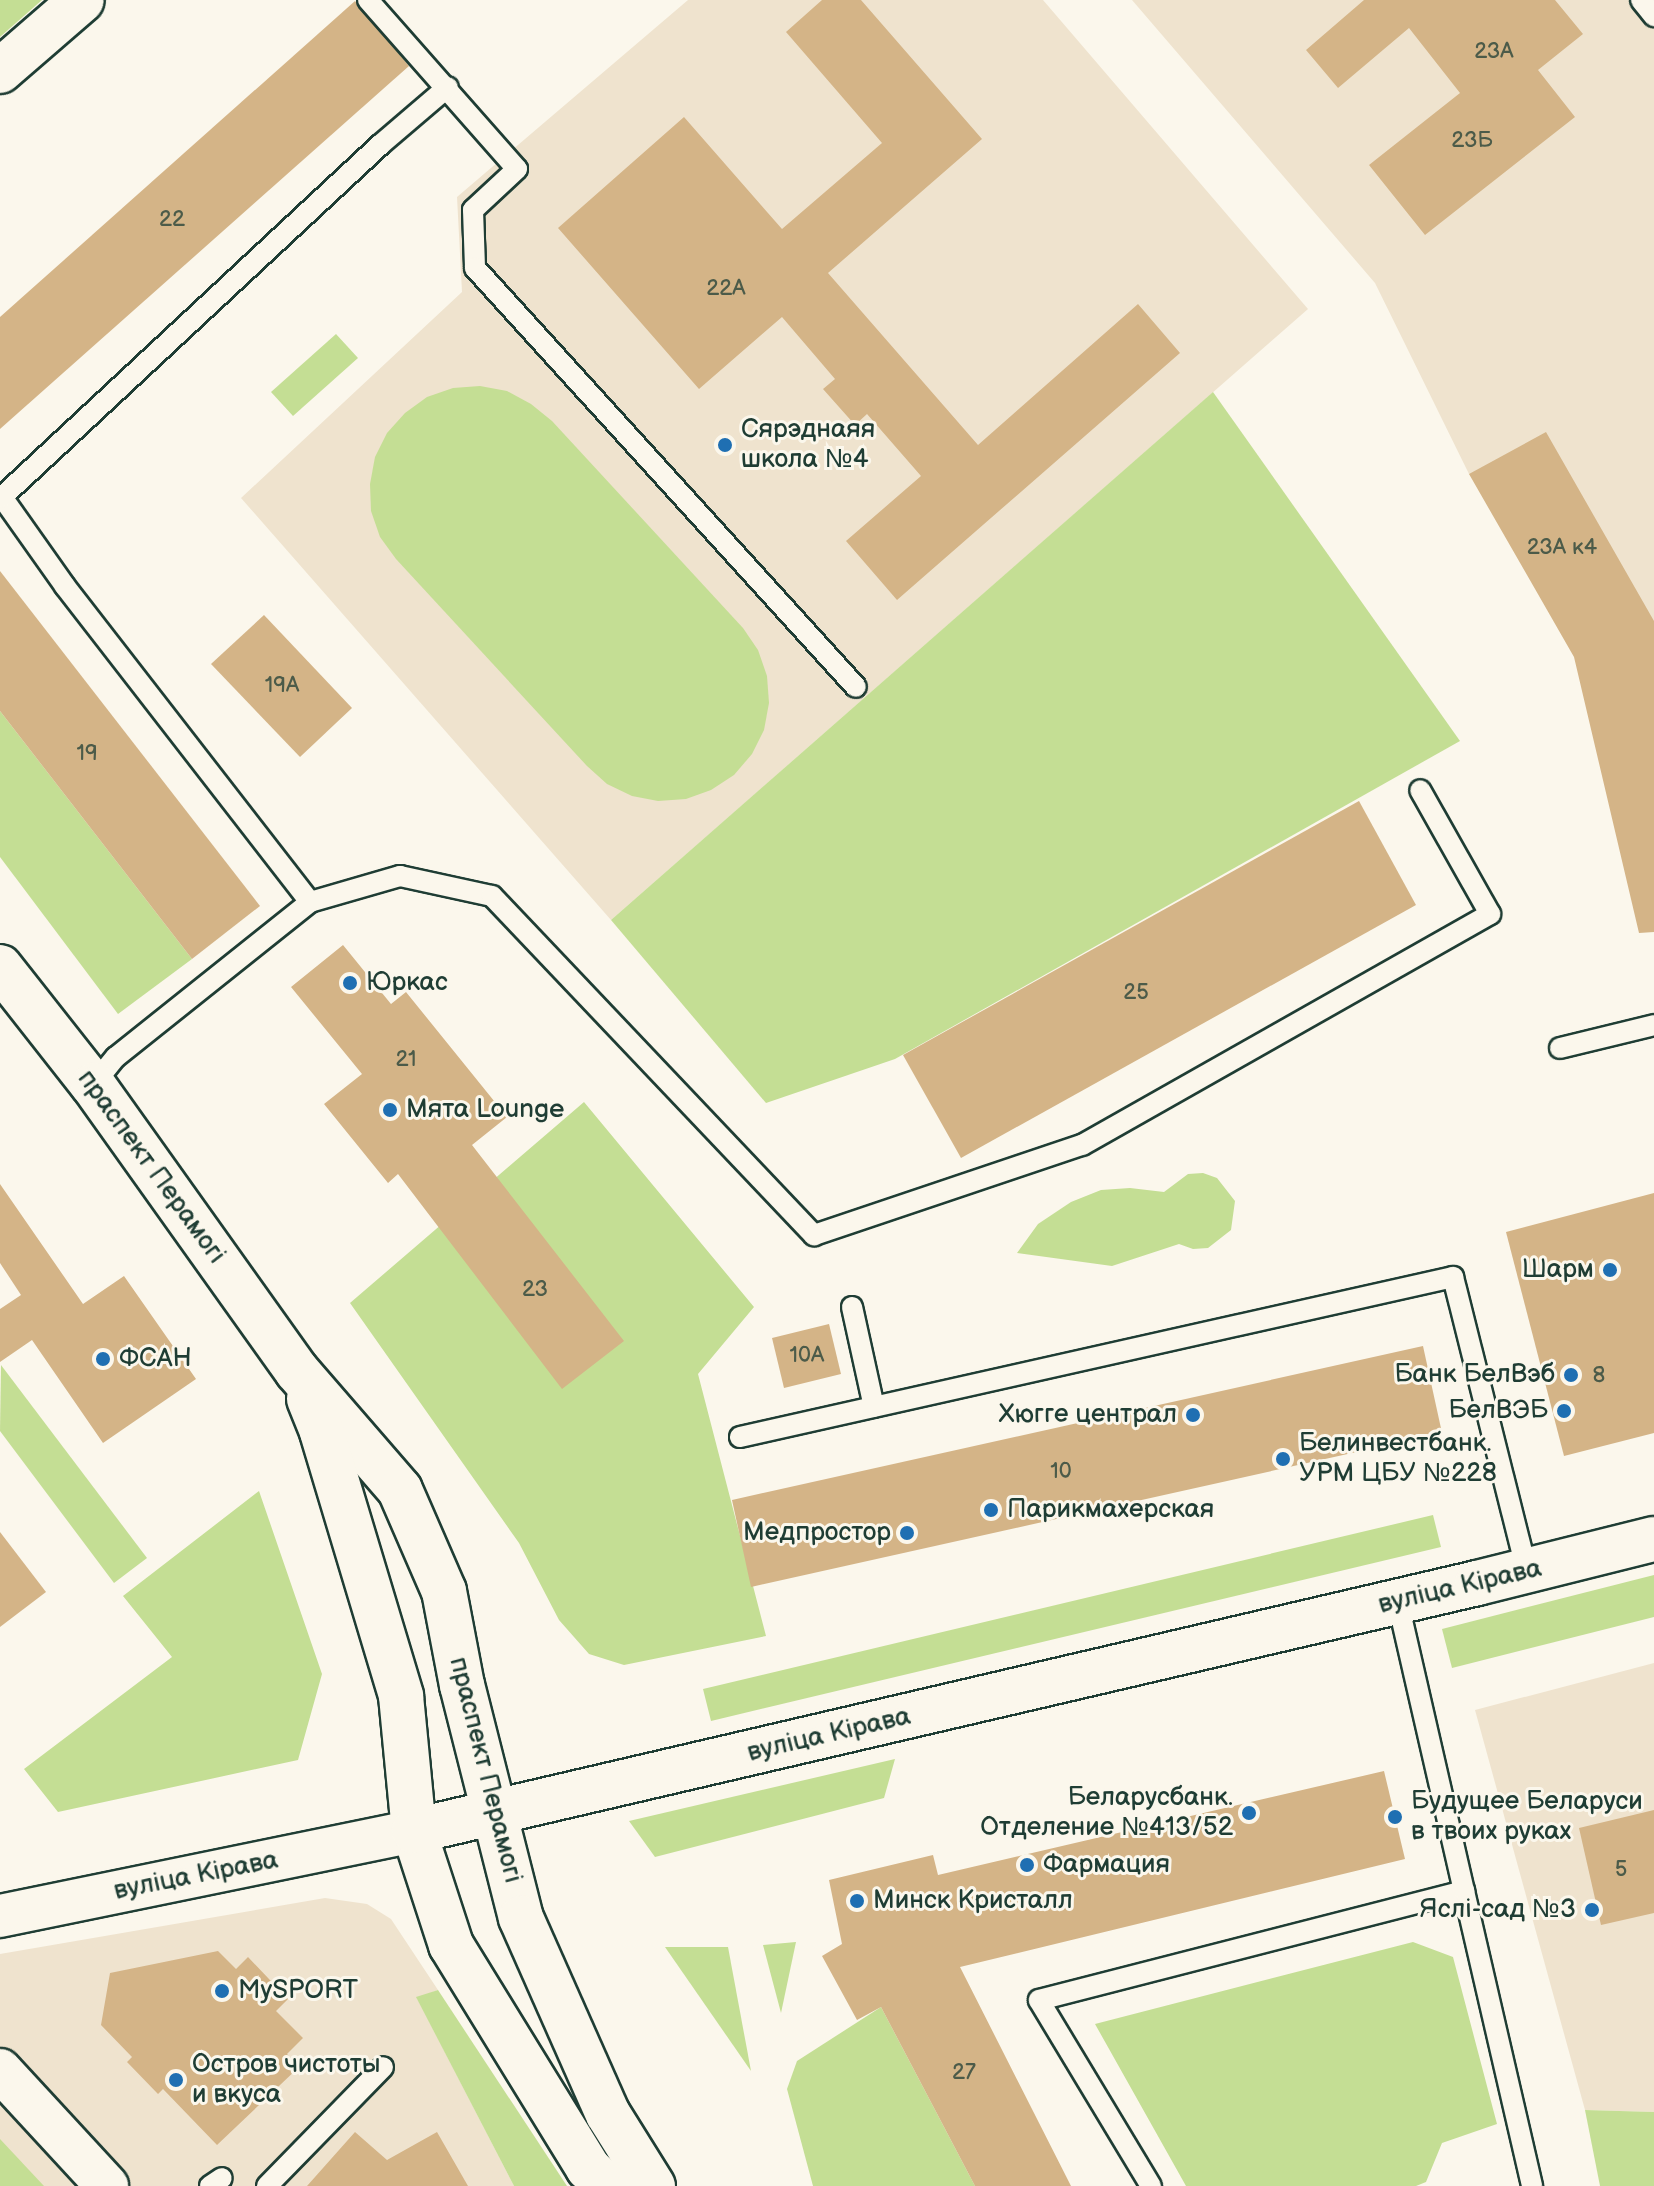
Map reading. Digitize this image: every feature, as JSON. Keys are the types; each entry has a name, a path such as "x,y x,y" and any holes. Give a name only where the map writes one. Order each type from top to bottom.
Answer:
{"main road":[{"path":"0,71 82,0"},
{"name":"праспект Перамогі","path":"0,967 93,1085 297,1371 400,1490 444,1591 462,1685 521,1918 608,2114 653,2186"},
{"name":"праспект Перамогі","path":"297,1371 322,1432 401,1696 414,1831 451,1945 588,2168 607,2186"},
{"name":"вуліца Кірава","path":"414,1831 1398,1602 1654,1539"}],"street":[{"name":"вуліца Кірава","path":"0,1916 414,1831"},
{"path":"0,2070 107,2186"}],"lane":[{"path":"368,0 448,87 517,169 473,210 475,268 856,687"},
{"path":"1641,0 1654,16"},
{"path":"310,902 65,586 2,497 380,145 448,87"},
{"path":"93,1085 116,1057 310,902 400,876 492,896 814,1235 1082,1145 1490,914 1420,790"},
{"path":"1560,1048 1654,1025"},
{"path":"740,1437 1453,1277 1527,1571"},
{"path":"852,1307 874,1407"},
{"path":"1398,1602 1532,2186"},
{"path":"1151,2186 1039,2000 1464,1891"},
{"path":"267,2186 383,2067"}],"shaded area":[{"name":"Сярэднаяя школа №4","path":"688,0 1043,0 1308,309 611,920 241,498 462,292 457,197"},
{"path":"1132,0 1654,0 1654,626 1469,474 1375,283"},
{"name":"Яслі-сад №3","path":"1654,1663 1654,2112 1585,2110 1475,1710"},
{"path":"325,1898 367,1904 391,1919 438,1990 417,1998 514,2186 0,2186 0,1954"}],"green space":[{"path":"0,0 42,0 0,37"},
{"path":"336,334 358,358 293,416 271,392"},
{"path":"480,386 507,391 531,404 552,421 743,628 758,650 767,676 769,703 764,730 752,754 734,775 711,790 686,799 658,801 632,796 607,784 396,559 380,537 371,511 370,484 375,457 387,433 405,413 427,397 453,388"},
{"path":"1213,392 1460,741 895,1059 766,1103 611,920"},
{"path":"0,711 192,959 118,1014 0,857"},
{"path":"584,1102 754,1307 698,1374 766,1636 624,1665 589,1654 559,1620 519,1543 350,1303"},
{"path":"1203,1173 1217,1178 1235,1201 1231,1230 1208,1248 1193,1249 1179,1244 1112,1266 1017,1253 1038,1224 1071,1202 1101,1190 1130,1188 1164,1192 1188,1174"},
{"path":"1,1365 147,1558 114,1583 0,1431"},
{"path":"259,1491 322,1674 298,1760 58,1812 24,1769 172,1657 123,1596"},
{"path":"1433,1515 1441,1547 711,1721 703,1689"},
{"path":"1654,1575 1654,1617 1452,1668 1442,1629"},
{"path":"895,1759 884,1798 655,1857 629,1821"},
{"path":"796,1942 781,2013 763,1945"},
{"path":"1413,1942 1453,1957 1497,2124 1442,2143 1426,2182 1416,2186 1186,2186 1095,2024"},
{"path":"665,1947 728,1947 751,2071"},
{"path":"438,1990 567,2186 514,2186 416,1997"},
{"path":"881,2007 975,2186 813,2186 787,2089 797,2061"},
{"path":"1585,2110 1654,2112 1654,2186 1600,2186"},
{"path":"0,2139 44,2186 0,2186"}],"building":[{"path":"822,0 861,0 982,139 828,273 978,445 1138,304 1180,353 897,600 846,541 921,476 867,414 855,425 823,389 835,379 782,317 699,389 558,228 684,117 782,229 882,143 786,32"},
{"path":"1364,0 1555,0 1583,34 1538,70 1575,117 1425,235 1369,165 1460,93 1409,28 1338,88 1306,50"},
{"path":"355,1 409,66 0,429 0,317"},
{"path":"1546,432 1654,621 1654,932 1639,933 1574,657 1469,474"},
{"path":"0,571 260,906 192,959 0,711"},
{"path":"264,615 352,708 300,757 211,664"},
{"path":"1359,801 1416,905 961,1158 903,1055"},
{"path":"343,945 391,1004 406,992 507,1117 472,1145 624,1341 562,1389 398,1174 388,1183 324,1104 362,1074 291,987"},
{"path":"0,1184 83,1304 124,1276 196,1379 103,1443 32,1340 0,1362 0,1309 21,1295 0,1263"},
{"path":"1654,1193 1654,1433 1564,1456 1506,1232"},
{"path":"829,1324 841,1374 784,1388 772,1338"},
{"path":"1423,1346 1442,1433 751,1587 732,1500"},
{"path":"0,1532 46,1592 0,1627"},
{"path":"1384,1771 1405,1859 960,1967 1071,2186 975,2186 881,2007 857,2020 822,1956 842,1944 829,1880 933,1855 938,1875"},
{"path":"1654,1810 1654,1913 1601,1925 1579,1828"},
{"path":"218,1951 236,1969 248,1957 288,1999 276,2011 303,2038 287,2054 299,2067 217,2145 163,2089 158,2094 127,2062 132,2057 101,2025 110,1973"},
{"path":"355,2132 387,2160 437,2132 468,2186 307,2186"}],"place":[{"name":"Сярэднаяя школа №4","path":"725,445"},
{"name":"Юркас","path":"350,983"},
{"name":"Мята Lounge","path":"390,1110"},
{"name":"Шарм","path":"1610,1270"},
{"name":"ФСАН","path":"103,1359"},
{"name":"Банк БелВэб","path":"1571,1375"},
{"name":"БелВЭБ","path":"1564,1411"},
{"name":"Хюгге централ","path":"1193,1415"},
{"name":"Белинвестбанк. УРМ ЦБУ №228","path":"1283,1459"},
{"name":"Парикмахерская","path":"991,1510"},
{"name":"Медпростор","path":"907,1533"},
{"name":"Беларусбанк. Отделение №413/52","path":"1249,1813"},
{"name":"Будущее Беларуси в твоих руках","path":"1395,1817"},
{"name":"Фармация","path":"1027,1865"},
{"name":"Минск Кристалл","path":"857,1901"},
{"name":"Яслі-сад №3","path":"1592,1910"},
{"name":"MySPORT","path":"222,1991"},
{"name":"Остров чистоты и вкуса","path":"176,2080"}]}
